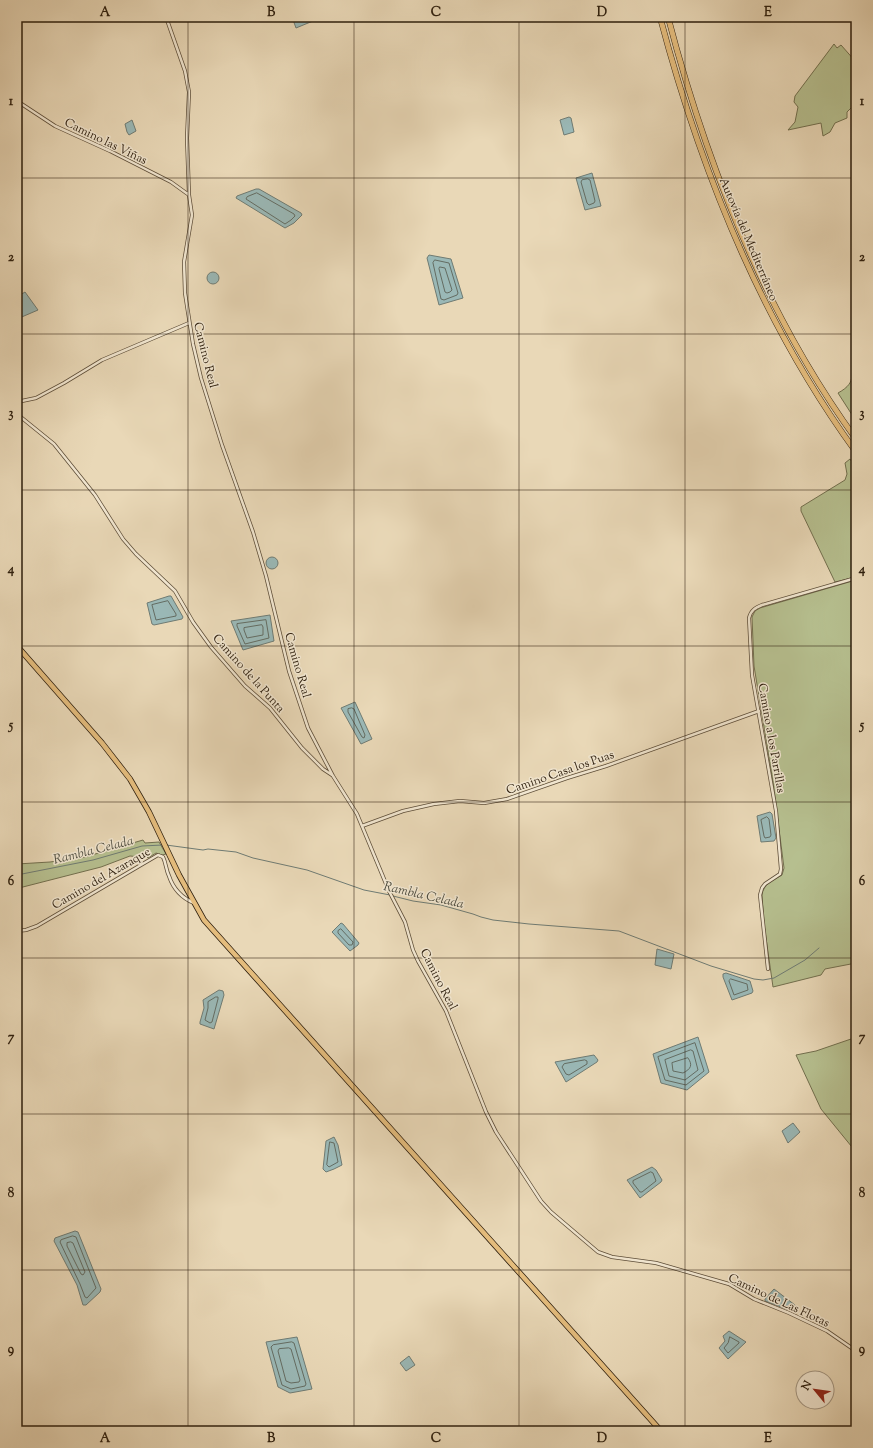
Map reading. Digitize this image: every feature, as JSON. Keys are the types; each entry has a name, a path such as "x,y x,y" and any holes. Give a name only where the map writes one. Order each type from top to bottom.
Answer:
{"highway":[{"name":"Autovía del Mediterráneo","path":"660,17 676,76 694,130 736,242 777,328 810,383 856,452"},
{"name":"Autovía del Mediterráneo","path":"668,17 688,88 709,149 734,217 752,258 801,354 835,409 856,439"}],"main road":[{"path":"17,646 118,762 149,812 179,875 204,920 661,1431"}],"street":[{"name":"Camino Real","path":"166,17 185,72 189,92 187,138 192,215 184,262 185,292 189,323 201,378 262,564 289,671 308,728 333,776 357,814 389,891 405,922 413,950 446,1011 486,1112 496,1132 546,1206 598,1252"},
{"name":"Camino las Viñas","path":"17,101 55,126 110,151 165,179 190,194"},
{"path":"17,402 36,398 102,360 189,323"},
{"name":"Camino de la Punta","path":"17,414 54,444 95,495 123,539 136,554 175,591 193,622 211,647 245,686 270,708 302,748 323,769 333,776"},
{"name":"Camino a los Parrillas","path":"768,968 760,895 762,888 780,874 781,869 776,811 752,676 749,618 754,609 762,605 856,578"},
{"name":"Camino Casa los Puas","path":"362,826 403,811 434,804 460,802 484,803 507,799 606,766 759,711"},
{"name":"Camino del Azaraque","path":"17,931 38,926 158,855 163,857 169,876 180,894 186,900 195,903"},
{"name":"Camino de Las Flotas","path":"598,1252 612,1257 656,1263 729,1284 754,1300 789,1313 827,1331 856,1351"}],"green space":[{"path":"834,44 837,48 841,45 856,62 856,106 853,106 847,112 847,118 835,123 830,132 823,136 821,123 788,130 795,122 798,107 794,102 795,96"},
{"path":"856,355 856,421 838,393 849,385"},
{"path":"850,459 856,468 856,577 835,582 801,511 801,507 845,480 847,474 845,463"},
{"path":"856,580 856,963 825,969 821,975 773,987 764,924 762,895 764,888 767,885 782,875 784,868 773,782 754,666 752,617 755,611 760,608"},
{"path":"143,840 145,843 159,842 166,854 162,855 156,853 148,858 146,856 130,856 101,867 19,888 17,887 17,864 50,862 85,857"},
{"path":"851,1039 856,1053 856,1152 821,1109 796,1055 816,1051"}],"water":[{"path":"292,17 312,17 313,21 296,28"},
{"path":"569,117 571,118 574,132 564,135 560,120"},
{"path":"132,120 136,131 129,135 125,124"},
{"path":"592,173 601,206 585,210 576,178"},
{"path":"259,189 302,215 294,223 285,228 236,198 237,196"},
{"path":"429,255 451,259 463,298 439,305 427,258"},
{"path":"211,272 215,272 219,278 215,284 211,284 207,280 207,276"},
{"path":"25,292 38,310 17,319 17,297"},
{"path":"270,557 274,557 278,563 274,569 270,569 266,565 266,561"},
{"path":"171,596 183,617 182,619 154,625 152,624 147,603"},
{"path":"270,615 274,641 243,650 231,621"},
{"path":"355,702 372,739 361,744 341,708"},
{"path":"770,812 772,814 776,838 774,841 761,842 757,816"},
{"path":"341,923 359,943 350,951 332,932"},
{"path":"657,949 674,954 671,969 655,965"},
{"path":"726,973 750,981 753,991 752,993 732,1000 723,977 723,974"},
{"path":"219,990 223,991 224,995 214,1029 200,1024 200,1022 204,1008 203,1000"},
{"path":"698,1037 709,1072 687,1090 661,1083 653,1054"},
{"path":"594,1055 598,1060 597,1062 566,1082 555,1062"},
{"path":"793,1123 800,1132 788,1143 782,1131"},
{"path":"334,1137 338,1145 342,1165 326,1172 323,1169 326,1141"},
{"path":"652,1167 656,1170 662,1180 640,1198 627,1180"},
{"path":"75,1231 78,1232 101,1289 100,1292 86,1305 83,1305 77,1285 54,1241 55,1238"},
{"path":"774,1289 795,1305 792,1310 765,1301"},
{"path":"729,1331 746,1342 728,1359 719,1348 725,1341 723,1336"},
{"path":"297,1337 312,1389 290,1393 278,1387 266,1342"},
{"path":"409,1356 415,1365 406,1371 400,1363"}],"waterway":[{"name":"Rambla Celada","path":"17,875 93,860 142,846 163,845"},
{"name":"Rambla Celada","path":"166,845 203,850 208,849 236,852 253,858 307,870 364,890 390,895"},
{"name":"Rambla Celada","path":"393,896 413,901 441,905 493,920 619,931 711,966 754,979 763,980 774,978 805,960 819,948"}]}
